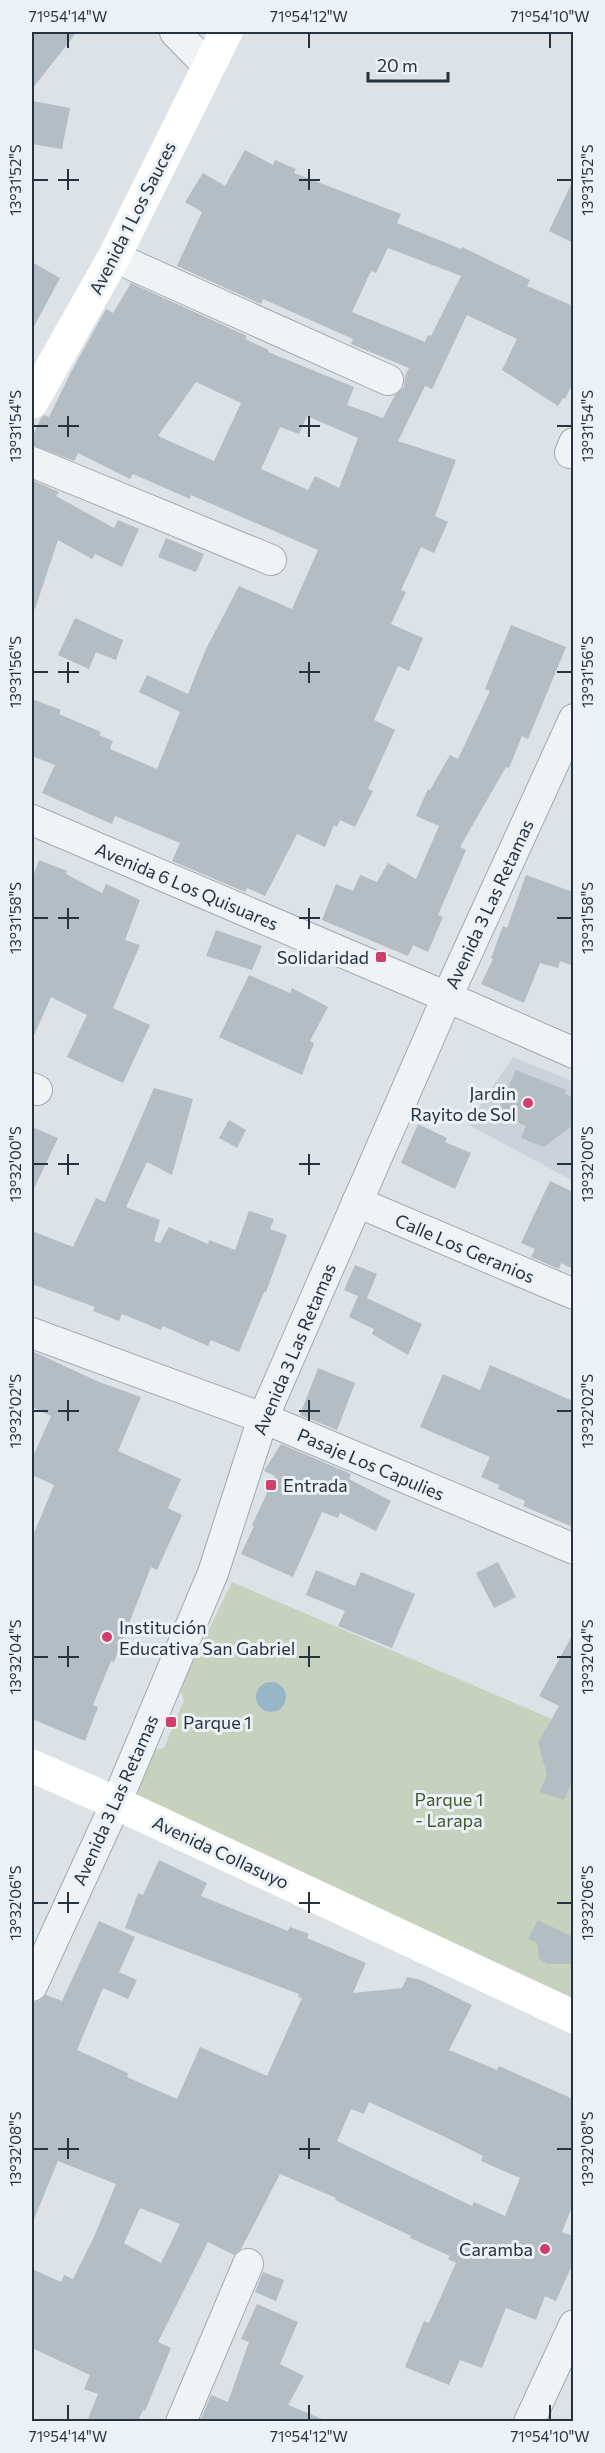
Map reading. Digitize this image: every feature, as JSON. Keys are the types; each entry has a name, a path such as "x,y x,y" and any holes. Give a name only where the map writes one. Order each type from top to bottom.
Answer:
{"street":[{"path":"175,32 209,67"},
{"name":"Avenida 1 Los Sauces","path":"32,402 114,257 226,32"},
{"path":"114,257 388,380"},
{"path":"32,462 271,560"},
{"name":"Avenida 3 Las Retamas","path":"32,1986 116,1803 213,1573 263,1418 447,997 573,719"},
{"name":"Avenida 6 Los Quisuares","path":"32,820 573,1053"},
{"name":"Calle Los Geranios","path":"357,1202 573,1294"},
{"name":"Pasaje Los Capulies","path":"32,1333 263,1418 573,1549"},
{"name":"Avenida Collasuyo","path":"32,1766 573,2017"},
{"path":"181,2421 248,2264"},
{"path":"529,2421 573,2325"}],"shaded area":[{"name":"Jardin Rayito de Sol","path":"513,1057 573,1081 573,1181 467,1124"}],"green space":[{"name":"Parque 1 - Larapa","path":"232,1582 573,1728 573,2000 136,1796 152,1753 154,1750 164,1748 184,1700 181,1692 182,1684"}],"water":[{"path":"271,1682 282,1686 286,1697 282,1708 271,1712 260,1708 256,1697 260,1686"}],"building":[{"path":"32,32 77,32 32,89"},
{"path":"32,101 70,108 62,149 32,144"},
{"path":"245,150 273,165 275,160 296,169 294,173 401,214 397,223 461,249 462,247 530,280 527,286 573,306 573,383 565,399 563,398 558,406 502,370 517,339 467,315 432,389 425,386 398,441 456,460 435,516 448,522 434,553 421,547 401,590 406,592 391,624 423,638 409,671 398,666 374,720 395,730 368,789 373,791 355,827 340,820 337,827 334,825 325,847 297,834 265,896 247,888 245,892 172,861 180,843 115,816 112,824 42,793 55,765 32,756 32,699 61,710 59,714 101,732 99,735 113,741 110,749 157,769 180,712 139,692 147,675 188,694 206,649 239,586 292,609 318,550 191,495 190,499 133,474 130,479 78,453 74,461 32,445 32,438 41,418 44,415 49,417 106,309 113,313 131,283 247,336 245,339 269,350 268,352 354,387 347,405 383,418 395,395 404,387 405,376 409,368 351,344 353,339 263,299 261,304 177,266 202,212 185,202 203,173 225,186","holes":["388,248 461,276 431,336 428,335 425,342 352,312 371,271 376,273","196,382 241,403 214,461 158,436","307,416 358,438 339,488 315,476 308,490 261,469 280,427 299,434"]},
{"path":"573,180 573,243 549,231"},
{"path":"32,262 60,278 32,330"},
{"path":"32,480 59,492 56,496 114,528 118,520 139,529 122,567 95,554 92,559 58,540 35,609 32,608"},
{"path":"166,538 204,554 196,572 158,557"},
{"path":"75,618 123,640 116,660 96,652 89,669 58,655"},
{"path":"511,625 566,647 528,739 522,736 509,768 506,767 460,847 466,850 438,915 443,917 428,952 413,945 408,956 322,920 336,884 353,891 360,875 377,882 388,863 416,879 439,826 416,816 428,789 430,790 450,755 458,759 490,691 485,689"},
{"path":"39,860 67,871 66,874 102,893 106,884 140,900 125,940 140,945 113,1008 150,1025 123,1083 67,1057 87,1015 51,997 32,1040 32,880"},
{"path":"526,875 573,892 573,966 560,961 558,968 540,963 524,1003 481,984 493,959 491,958 503,926 507,928"},
{"path":"216,930 262,946 252,970 206,956"},
{"path":"249,975 290,993 292,988 328,1007 310,1041 314,1043 302,1075 219,1037"},
{"path":"516,1070 566,1090 565,1094 573,1097 573,1125 544,1147 521,1138 526,1126 497,1113"},
{"path":"154,1088 193,1099 172,1175 147,1162 126,1207 160,1220 154,1241 160,1243 169,1227 208,1244 209,1240 235,1250 249,1211 274,1219 270,1229 287,1235 266,1292 264,1292 239,1352 211,1340 208,1346 163,1326 161,1330 122,1314 119,1321 93,1311 95,1307 32,1284 32,1231 73,1247 96,1198 105,1202"},
{"path":"229,1120 246,1130 237,1148 219,1138"},
{"path":"418,1124 447,1138 445,1142 471,1153 455,1189 401,1163"},
{"path":"32,1127 58,1138 32,1193"},
{"path":"550,1181 573,1192 573,1269 561,1263 559,1269 531,1257 535,1249 521,1243"},
{"path":"355,1265 377,1274 367,1298 422,1324 408,1355 372,1334 374,1329 349,1317 358,1296 344,1290"},
{"path":"32,1351 99,1382 141,1397 118,1451 181,1479 168,1508 182,1515 157,1570 151,1567 114,1662 111,1661 93,1705 98,1707 85,1741 32,1719 32,1538 54,1485 32,1475 32,1459 51,1416 32,1407"},
{"path":"490,1365 573,1401 573,1527 523,1506 525,1501 498,1489 499,1485 481,1477 490,1457 420,1427 443,1374 480,1390"},
{"path":"318,1368 355,1383 337,1430 300,1415"},
{"path":"281,1444 351,1474 349,1479 391,1501 376,1531 340,1513 338,1518 322,1512 293,1577 241,1554 275,1476 264,1471"},
{"path":"498,1562 516,1597 494,1608 476,1573"},
{"path":"316,1570 355,1586 361,1572 415,1594 392,1648 338,1626 345,1611 306,1595"},
{"path":"573,1634 573,1780 564,1800 540,1792 547,1774 538,1743 559,1706 539,1696"},
{"path":"159,1860 207,1883 201,1896 288,1931 290,1927 309,1934 307,1938 366,1963 353,1993 402,1988 407,1977 421,1980 472,2005 449,2050 497,2070 499,2066 573,2099 573,2205 562,2232 573,2236 573,2263 556,2301 545,2296 536,2320 506,2308 482,2368 460,2360 449,2385 405,2367 424,2321 429,2323 456,2263 448,2259 450,2256 335,2200 336,2198 280,2174 241,2249 234,2255 208,2242 158,2342 171,2348 145,2411 143,2410 138,2421 87,2421 98,2394 84,2389 90,2375 32,2348 32,2269 61,2282 64,2275 73,2279 94,2237 116,2184 58,2161 32,2224 33,2003 46,1995 62,2001 99,1921 135,1937 119,1972 137,1980 128,1999 103,1988 77,2050 128,2073 127,2077 177,2099 200,2047 267,2076 302,1998 298,1997 299,1994 125,1928 138,1893 143,1895","holes":["369,2102 483,2156 481,2161 520,2178 505,2216 474,2202 472,2206 337,2141 351,2109 364,2114","140,2208 180,2224 161,2263 124,2243"]},
{"path":"538,1920 573,1937 573,1964 548,1964 539,1959 537,1943 528,1939"},
{"path":"263,2272 284,2280 276,2301 255,2292"},
{"path":"257,2304 298,2322 280,2364 304,2376 288,2405 327,2421 200,2421 211,2395 228,2402 249,2342 241,2339"}],"place":[{"name":"Solidaridad","path":"381,957"},
{"name":"Jardin Rayito de Sol","path":"528,1103"},
{"name":"Entrada","path":"271,1485"},
{"name":"Institución Educativa San Gabriel","path":"107,1637"},
{"name":"Parque 1","path":"171,1722"},
{"name":"Caramba","path":"545,2249"}]}
